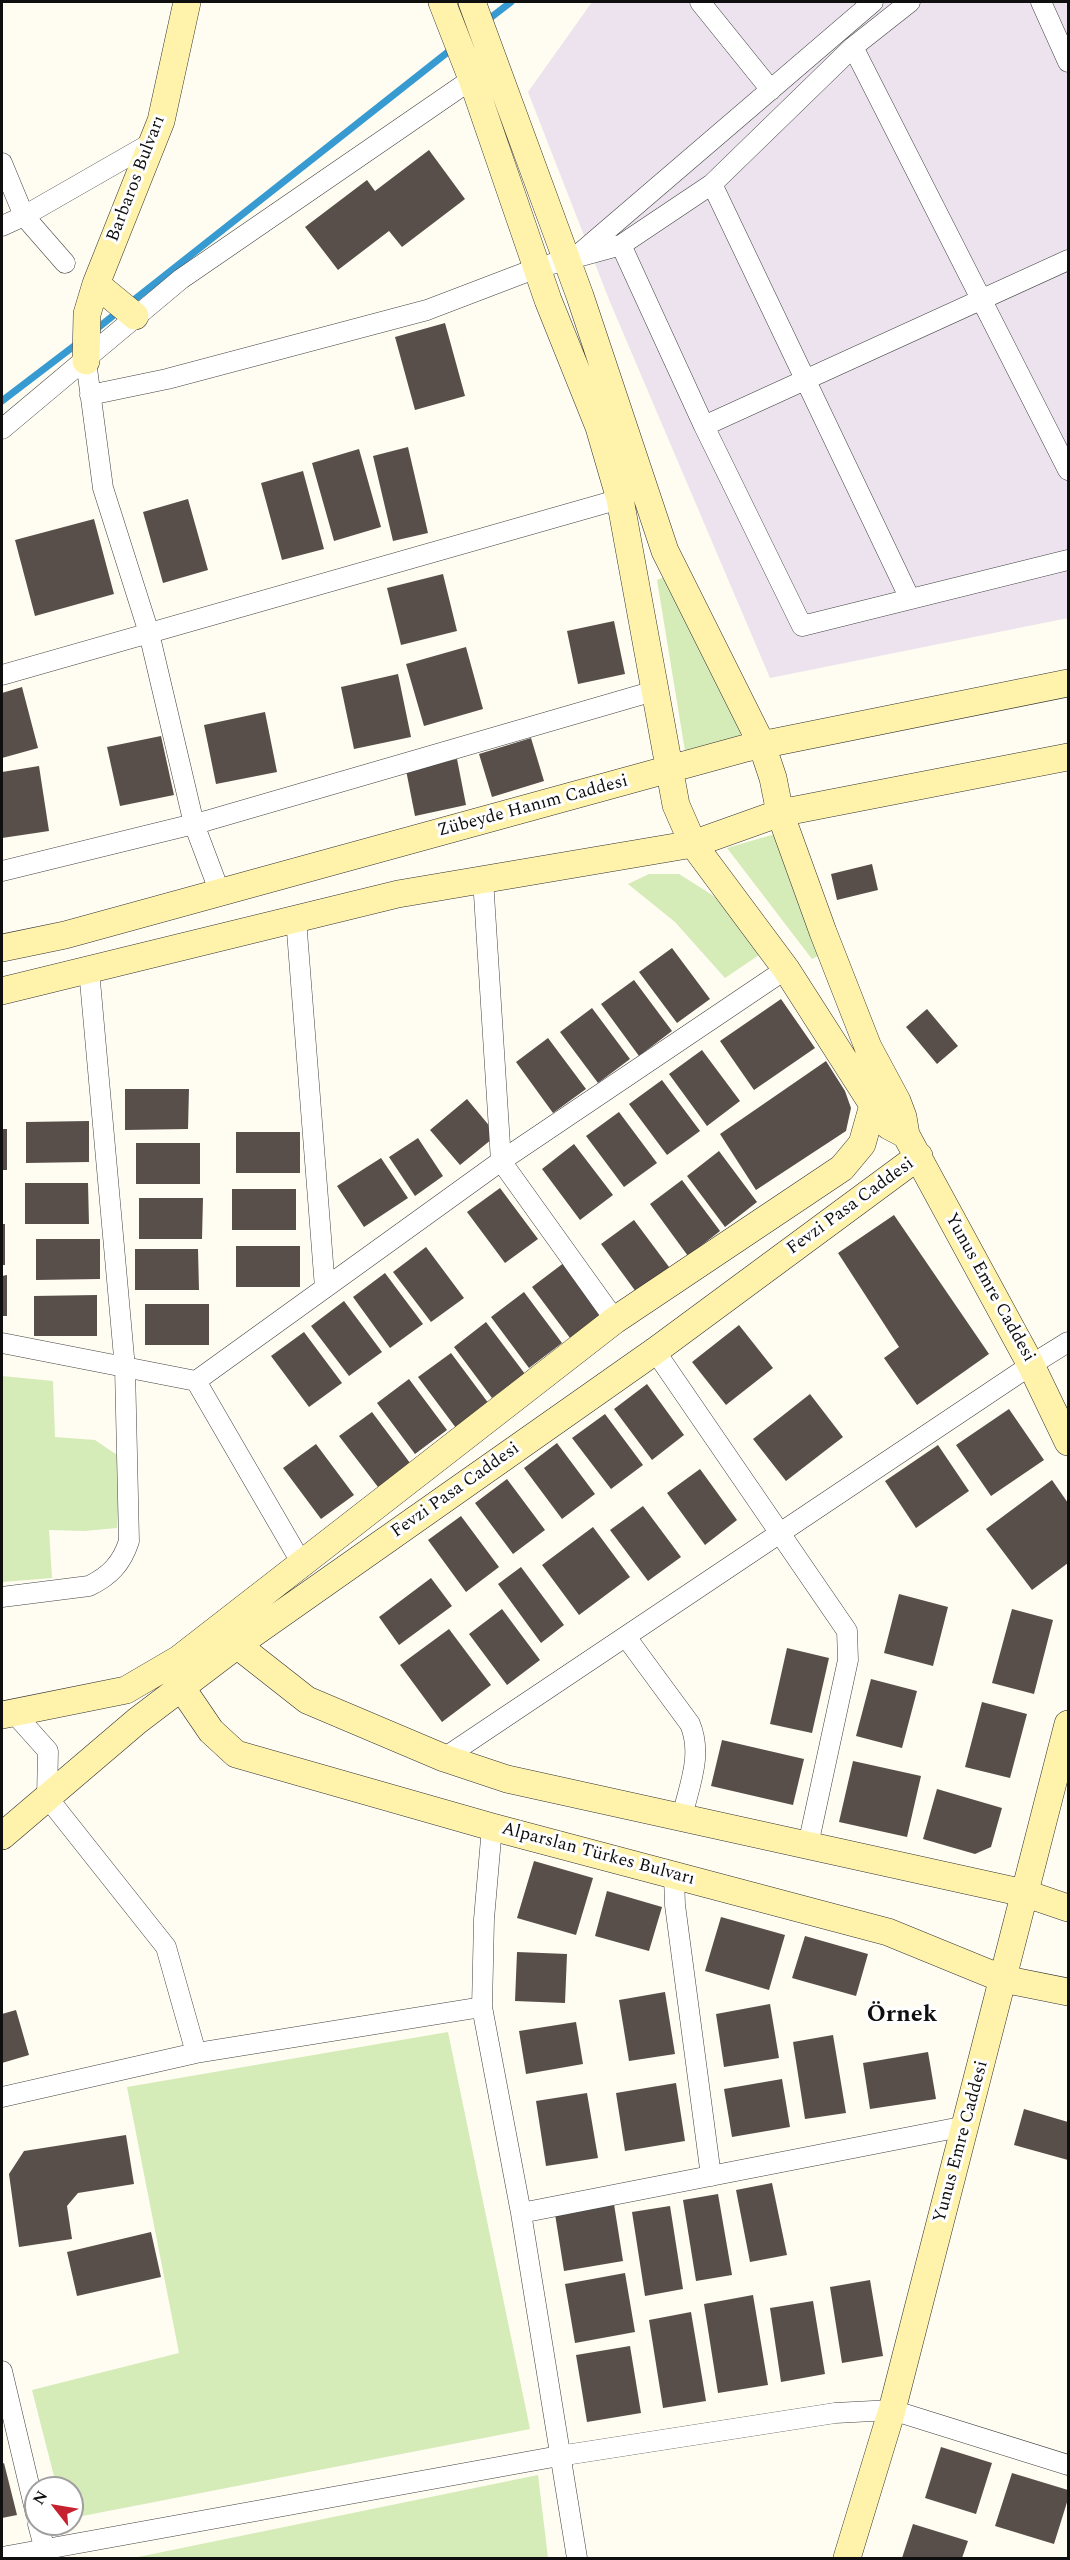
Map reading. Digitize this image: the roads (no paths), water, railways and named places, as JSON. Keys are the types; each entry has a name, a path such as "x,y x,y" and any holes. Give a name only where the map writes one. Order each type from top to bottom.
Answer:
{"street":[{"name":"Barbaros Bulvarı","path":"85,356 87,314 117,302 153,142 161,122 187,2"},
{"path":"700,2 771,90"},
{"path":"570,259 873,2"},
{"path":"90,395 167,379 427,310 537,268 621,245 712,183 853,47 910,2"},
{"path":"1041,2 1068,62"},
{"path":"472,3 570,259 665,551 762,745 773,778 780,813 868,1047 903,1117 912,1146"},
{"path":"445,11 472,79 537,268 599,427 620,499 676,805 693,844 786,969 873,1105 889,1126 912,1146"},
{"path":"853,47 1068,470"},
{"path":"2,429 85,356 117,302 181,279 472,79"},
{"path":"2,226 24,216 153,142"},
{"path":"2,163 24,216 65,263"},
{"path":"712,183 910,599"},
{"path":"621,245 704,426 802,626 1068,560"},
{"path":"704,426 1068,260"},
{"path":"85,356 103,488 149,633 194,824 220,893"},
{"path":"2,675 620,499"},
{"name":"Zübeyde Hanım Caddesi","path":"2,948 65,935 762,745 1068,683"},
{"path":"2,871 194,824 654,691"},
{"path":"2,991 398,894 693,844 780,813 1068,757"},
{"path":"483,879 501,1161 615,1320"},
{"path":"296,919 325,1288"},
{"path":"2,1597 89,1586 101,1581 120,1563 127,1546 130,1528 125,1368 89,969"},
{"path":"2,1344 196,1382 501,1161 786,969"},
{"name":"Fevzi Pasa Caddesi","path":"8,1714 126,1690 179,1659 223,1622 615,1320 842,1168 862,1144 873,1105"},
{"name":"Fevzi Pasa Caddesi","path":"2,1836 181,1687 237,1645 655,1351 912,1146"},
{"name":"Yunus Emre Caddesi","path":"912,1146 1030,1365 1068,1442"},
{"path":"444,1758 1030,1365 1068,1342"},
{"path":"655,1351 778,1534 847,1631 848,1660 808,1845"},
{"path":"196,1382 301,1562"},
{"path":"223,1622 237,1645 307,1700 444,1758 507,1779 1024,1893 1068,1908"},
{"path":"626,1636 690,1724 694,1735 696,1760 682,1817"},
{"path":"179,1659 181,1687"},
{"name":"Alparslan Türkes Bulvarı","path":"181,1687 211,1731 236,1754 492,1827 888,1932 1003,1979 1068,1992"},
{"path":"8,1714 48,1750 47,1797 166,1947 196,2053"},
{"name":"Yunus Emre Caddesi","path":"848,2559 892,2410 1068,1724"},
{"path":"492,1827 484,1919 482,2007 521,2213 559,2456 578,2559"},
{"path":"674,1876 675,1905 711,2176"},
{"path":"2,2097 196,2053 482,2007"},
{"path":"521,2213 966,2126"},
{"path":"2,2371 27,2476"},
{"path":"2,2558 46,2554 559,2456 835,2413 892,2410 1068,2465"},
{"path":"41,2536 46,2554"}],"waterway":[{"path":"485,22 511,2"},
{"path":"130,303 453,48"},
{"path":"94,331 119,311"},
{"path":"2,401 78,343"}],"district":[{"name":"Örnek","path":"902,2016"}]}
